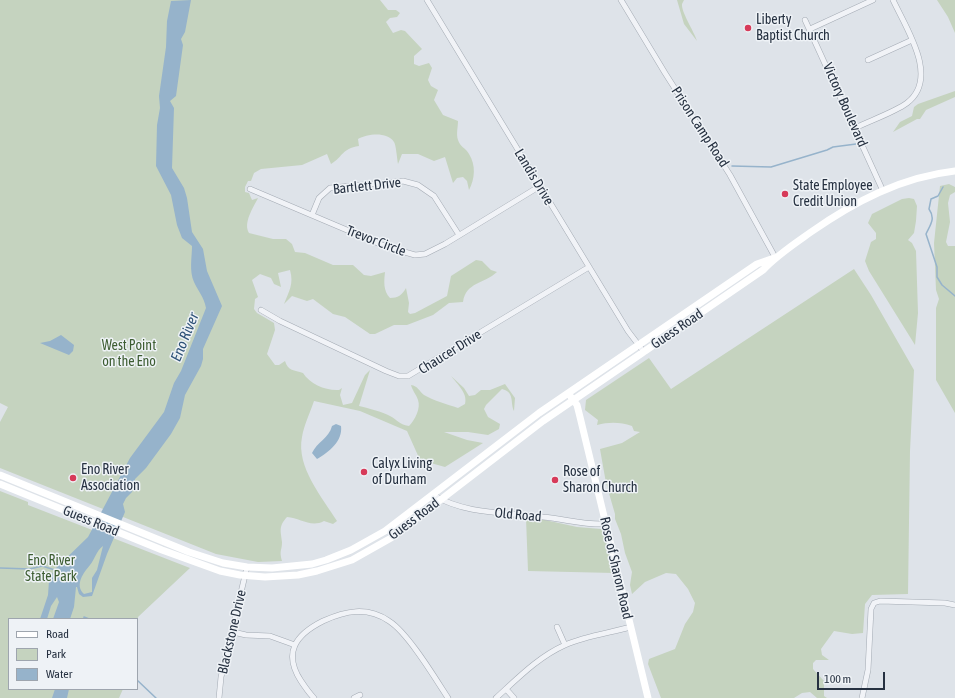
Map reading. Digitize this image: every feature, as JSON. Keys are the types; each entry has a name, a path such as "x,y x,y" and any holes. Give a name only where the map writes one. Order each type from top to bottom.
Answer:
{"main road":[{"name":"Guess Road","path":"0,475 189,552 223,563 247,567 272,568 312,564 351,550 385,530 527,422 757,264 775,257 847,209 883,191 915,180 955,171"},
{"name":"Guess Road","path":"0,484 206,566 245,575 265,577 298,575 317,571 352,560 391,538 514,442 763,270 775,257"},
{"name":"Rose of Sharon Road","path":"569,393 577,405 648,698"}],"street":[{"name":"Landis Drive","path":"427,0 589,267 638,346 644,352"},
{"name":"Prison Camp Road","path":"620,0 730,175 775,257"},
{"path":"810,29 873,0"},
{"path":"855,128 907,103 916,93 922,72 921,62 893,0"},
{"name":"Victory Boulevard","path":"806,20 883,191"},
{"path":"868,60 912,40"},
{"name":"Bartlett Drive","path":"312,215 319,198 330,188 404,181 418,185 434,196 459,235"},
{"name":"Trevor Circle","path":"250,189 408,254 425,254 540,186"},
{"name":"Chaucer Drive","path":"261,310 280,321 386,371 398,376 408,376 589,267"},
{"name":"Old Road","path":"433,495 447,503 482,512 544,517 583,525 606,524"},
{"name":"Blackstone Drive","path":"219,698 220,682 233,632 247,567"},
{"path":"862,698 868,670 871,609 874,603 880,601 945,603 955,605"},
{"path":"314,698 294,669 292,658 295,645 301,635 310,628 342,613 362,611 376,614 389,620 400,629 448,698"},
{"path":"557,627 565,645"},
{"path":"496,698 546,655 565,645 631,627"},
{"path":"233,632 246,635 270,636 295,645"},
{"path":"506,689 514,698"},
{"path":"354,698 360,695"}],"green space":[{"name":"West Point on the Eno","path":"0,0 380,0 388,10 396,10 400,13 397,17 390,18 386,22 393,33 401,30 405,31 422,49 414,56 414,64 419,66 429,63 432,68 428,80 431,86 438,90 434,100 443,115 458,121 458,140 468,152 473,163 473,181 469,190 467,181 463,177 457,178 453,183 445,157 434,161 418,154 402,154 398,164 394,142 387,136 377,134 358,139 359,146 349,149 331,164 327,154 302,165 261,169 254,173 251,181 248,181 245,187 245,192 249,193 252,200 258,198 249,216 247,229 249,233 273,239 286,239 292,244 295,252 305,253 333,265 353,265 364,275 371,276 385,272 385,289 390,298 400,296 406,288 409,303 408,312 410,314 415,313 447,296 451,276 476,260 482,261 491,270 497,272 472,287 465,295 463,302 449,303 433,315 407,325 394,325 375,334 370,334 345,317 333,314 313,299 307,301 292,296 284,304 291,283 290,270 278,273 281,287 274,284 271,278 260,274 252,280 258,297 255,299 254,309 257,313 274,323 275,330 267,354 275,365 279,365 285,361 288,367 294,371 303,373 306,377 319,386 334,390 339,390 342,388 340,395 343,405 352,403 365,375 370,370 359,406 393,417 405,425 409,426 413,421 419,407 418,400 411,385 432,399 458,408 465,404 466,400 463,392 451,376 464,388 469,396 475,395 481,390 490,390 505,384 515,398 514,411 509,393 502,389 484,409 488,417 500,424 499,429 488,435 468,432 444,432 467,440 483,443 445,467 420,460 407,431 360,411 314,401 302,437 301,448 303,459 306,470 318,492 337,521 333,524 324,521 319,523 310,523 287,517 282,524 281,529 282,561 258,562 216,554 0,468 0,422 8,407 0,403"},
{"path":"677,0 684,0 682,7 697,41 684,24"},
{"path":"937,0 955,0 955,33 948,17"},
{"path":"955,91 955,97 926,110 920,119 917,119 893,132 900,122 912,116 914,107 918,104"},
{"path":"949,184 955,187 955,192 950,195 948,203 950,222 946,242 948,246 955,246 955,413 936,380 936,308 939,299 936,290 934,243 940,186"},
{"path":"902,199 914,199 917,206 914,233 908,240 912,243 916,251 918,313 915,345 869,271 865,261 871,242 876,239 876,233 868,223 872,214"},
{"path":"854,269 871,295 914,370 910,451 908,594 872,595 865,604 863,633 852,634 834,631 821,649 822,655 829,660 816,660 813,663 813,669 824,681 824,696 827,698 817,698 810,692 802,693 794,698 661,698 648,664 649,659 675,649 685,624 693,612 695,603 688,589 676,574 666,573 645,582 632,594 630,585 632,572 615,519 615,514 606,483 600,449 622,443 640,432 634,431 632,426 619,423 597,425 598,420 585,410 586,400 649,358 671,389"},
{"name":"Eno River State Park","path":"0,491 28,502 28,505 190,568 138,618 8,618 8,690 123,690 119,698 0,698"},
{"path":"526,518 545,520 577,527 601,529 604,533 614,573 528,571"}],"water":[{"path":"191,0 185,32 181,39 183,45 176,96 170,101 174,108 172,168 184,188 192,232 203,249 207,271 222,306 203,349 201,366 185,395 180,418 171,434 146,468 135,479 132,492 123,504 125,512 107,554 92,596 83,597 79,594 76,587 74,607 70,618 53,618 59,602 57,597 51,606 47,618 40,618 48,595 49,581 54,570 88,537 130,458 164,412 174,383 181,371 206,308 192,278 192,246 182,238 177,225 171,195 156,166 157,125 160,108 159,96 166,47 167,21 171,1","holes":["103,546 97,570 92,578 92,592 84,594 80,587 81,579"]},
{"path":"61,335 74,345 73,351 69,355 40,343 50,341"},
{"path":"336,424 341,426 340,436 334,446 317,459 312,453 314,449 328,434 332,426"},
{"path":"55,690 69,690 67,698 52,698"}],"waterway":[{"path":"732,166 771,167 833,147 856,144"},
{"path":"943,187 938,196 931,199 929,209 932,219 931,225 926,234 937,267 937,277 942,285 955,296"},
{"path":"0,568 30,569 42,566 55,570"},
{"path":"138,681 156,698"}],"place":[{"name":"Liberty Baptist Church","path":"748,28"},
{"name":"State Employee Credit Union","path":"785,194"},
{"name":"Calyx Living of Durham","path":"364,472"},
{"name":"Eno River Association","path":"73,478"},
{"name":"Rose of Sharon Church","path":"555,480"}],"water label":[{"name":"Eno River","path":"185,337"}]}
